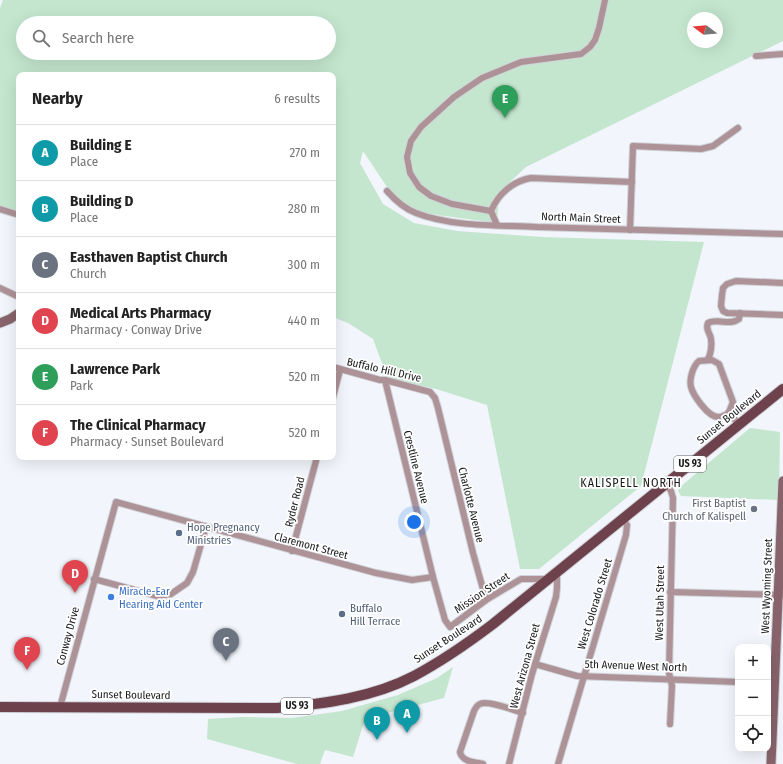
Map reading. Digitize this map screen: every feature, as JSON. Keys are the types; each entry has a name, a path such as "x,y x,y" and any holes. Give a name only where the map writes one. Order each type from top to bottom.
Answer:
{"main road":[{"name":"Sunset Boulevard","path":"0,707 277,708 316,704 354,697 385,688 412,677 444,659 477,636 783,389"}],"street":[{"path":"491,211 452,204 431,196 420,187 410,173 407,157 411,141 421,127 454,97 482,78 521,62 581,54 590,47 594,40 599,28 605,0"},
{"path":"756,56 783,54"},
{"path":"630,230 633,146 701,149 713,146 738,128"},
{"path":"497,225 491,211 497,199 504,191 525,179 632,182"},
{"name":"North Main Street","path":"387,191 396,201 408,210 428,217 462,222 497,225 630,230 783,234"},
{"path":"0,209 16,214"},
{"path":"783,283 736,281 725,286 722,295 722,309 724,312 783,315"},
{"path":"0,288 16,296"},
{"path":"708,359 711,354 711,340 706,329 708,323 713,321 735,322 739,319 740,313"},
{"path":"0,323 16,315"},
{"path":"708,359 717,362 722,371 733,402 729,412 721,417 713,416 701,405 691,387 692,375 696,364 701,360 708,359"},
{"name":"Buffalo Hill Drive","path":"336,368 430,392 435,398 439,413"},
{"path":"336,385 340,370"},
{"name":"Crestline Avenue","path":"385,380 433,577 445,620 450,627"},
{"path":"729,412 739,425"},
{"name":"Charlotte Avenue","path":"439,413 486,600"},
{"name":"Ryder Road","path":"292,551 316,460"},
{"name":"West Wyoming Street","path":"771,764 781,595 783,481"},
{"name":"West Utah Street","path":"666,484 672,491 673,498 670,592 669,673 672,686 670,724"},
{"name":"Claremont Street","path":"116,502 292,551 394,577 412,580 433,577"},
{"name":"Conway Drive","path":"60,707 116,502"},
{"name":"West Colorado Street","path":"558,764 626,535 627,525 623,519"},
{"path":"94,579 157,596 172,594 187,583 194,572 206,527"},
{"name":"Mission Street","path":"450,627 486,600 521,579 553,576"},
{"name":"West Arizona Street","path":"509,764 535,664 556,597 557,588 553,576"},
{"path":"670,592 781,595"},
{"name":"5th Avenue West North","path":"535,664 568,675 584,677 735,682"},
{"path":"483,764 462,758 460,752 476,708 480,704 488,703 523,713"}],"green space":[{"path":"3,0 783,0 783,41 526,167 499,192 497,223 423,213 404,203 389,190 363,151 360,163 383,204 414,223 457,231 542,237 704,242 641,486 539,569 520,569 487,405 436,389 388,379 373,339 348,323 336,318 336,72 16,72 16,212 0,206 0,8"},
{"path":"750,428 780,432 779,500 681,496 678,491 680,487"},
{"path":"453,667 444,698 365,719 353,757 325,750 320,764 297,764 207,739 208,719 241,717 292,718 342,711 398,695 437,678"}],"place":[{"name":"Lawrence Park","path":"505,118"},
{"name":"First Baptist Church of Kalispell","path":"754,509"},
{"name":"Hope Pregnancy Ministries","path":"179,533"},
{"name":"Medical Arts Pharmacy","path":"75,593"},
{"name":"Miracle-Ear Hearing Aid Center","path":"111,597"},
{"name":"Buffalo Hill Terrace","path":"342,614"},
{"name":"Easthaven Baptist Church","path":"226,661"},
{"name":"The Clinical Pharmacy","path":"27,670"},
{"name":"Building E","path":"407,733"},
{"name":"Building D","path":"377,740"}],"district":[{"name":"KALISPELL NORTH","path":"631,483"}]}
